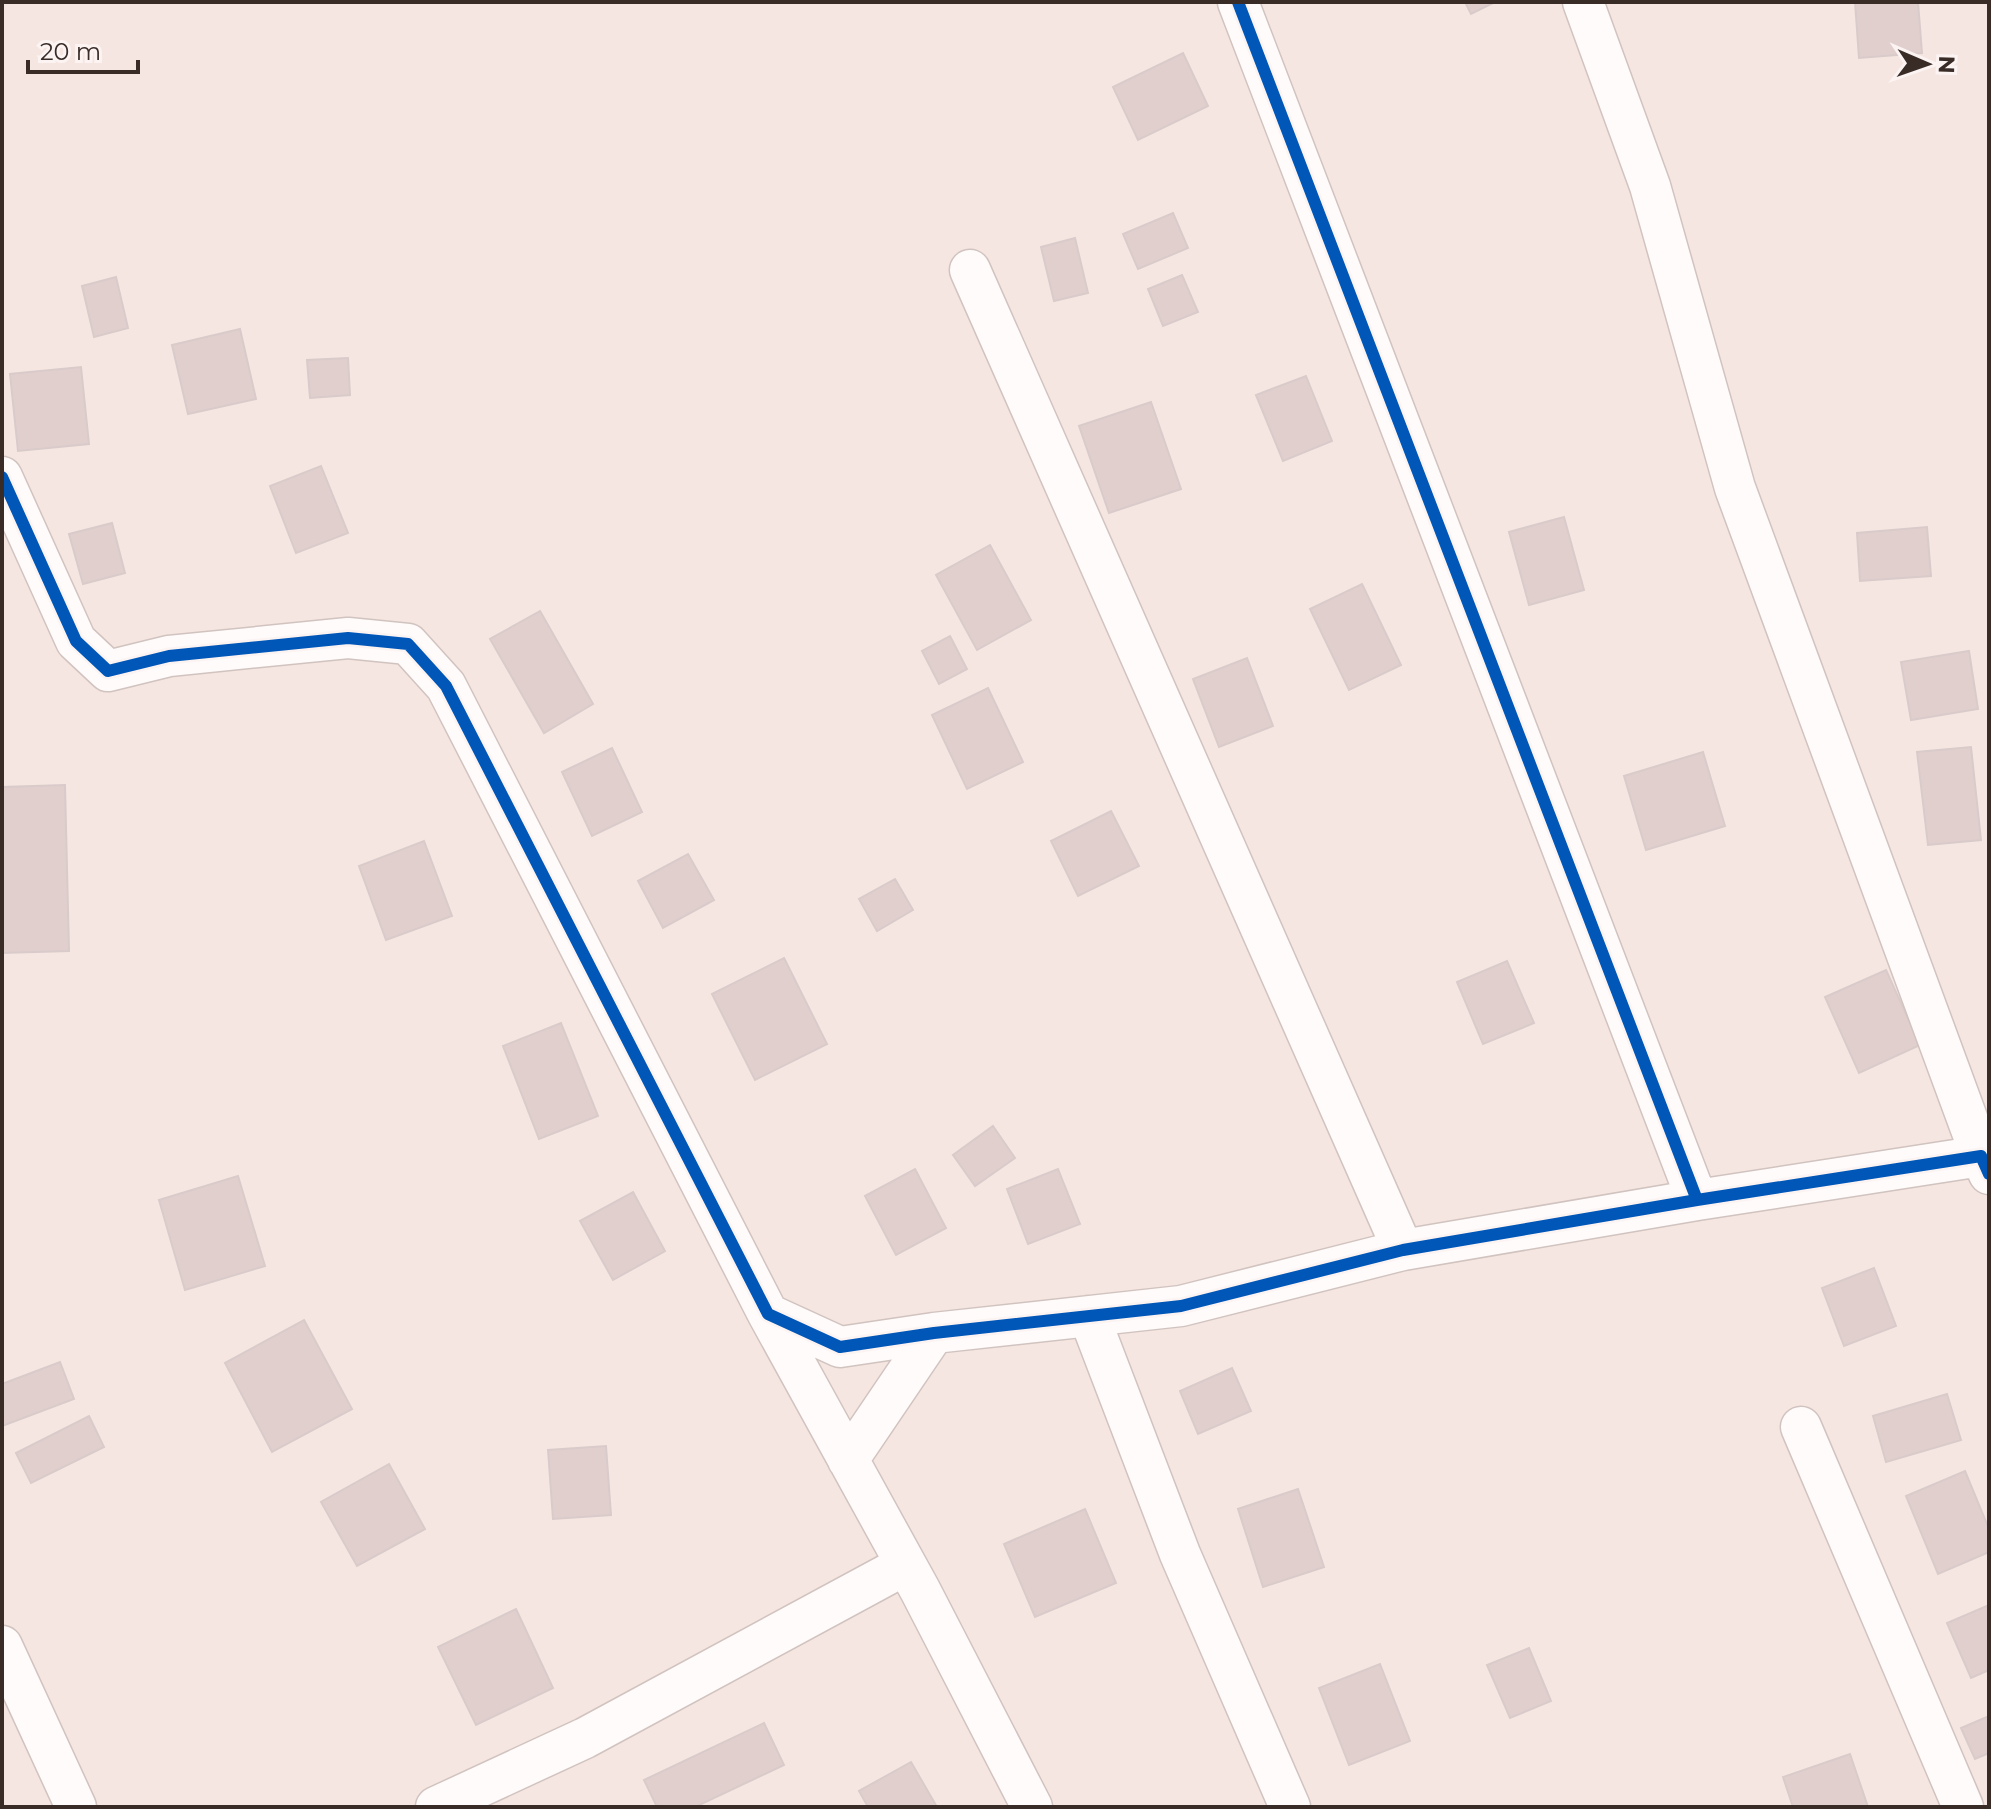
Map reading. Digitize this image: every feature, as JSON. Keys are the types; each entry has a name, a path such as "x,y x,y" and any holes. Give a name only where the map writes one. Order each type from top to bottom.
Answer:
{"street":[{"path":"1238,2 1697,1200"},
{"path":"768,1314 840,1347 934,1333 1181,1306 1403,1250 1697,1200 1985,1165 1735,488 1650,186 1583,2"},
{"path":"970,270 1403,1250"},
{"path":"2,477 76,641 108,671 169,656 348,638 408,644 437,675 453,700 768,1314 1032,1807"},
{"path":"1089,1316 1180,1554 1290,1807"},
{"path":"848,1460 934,1333"},
{"path":"1801,1427 1963,1807"},
{"path":"436,1807 585,1738 905,1565"},
{"path":"2,1646 76,1807"}],"building":[{"path":"1465,2 1495,2 1471,14"},
{"path":"1855,2 1918,2 1922,53 1859,58"},
{"path":"1183,53 1208,106 1138,140 1113,87"},
{"path":"1173,213 1188,248 1138,269 1123,234"},
{"path":"1075,238 1088,293 1054,301 1041,247"},
{"path":"1182,275 1198,312 1163,326 1148,289"},
{"path":"116,277 128,328 94,337 82,286"},
{"path":"240,329 256,399 188,414 172,345"},
{"path":"348,358 350,395 310,398 307,360"},
{"path":"81,367 89,444 18,451 10,374"},
{"path":"1306,376 1332,441 1283,461 1256,395"},
{"path":"1151,402 1181,489 1109,513 1079,426"},
{"path":"321,466 348,533 296,553 270,486"},
{"path":"1564,517 1584,590 1529,605 1509,532"},
{"path":"112,523 125,573 83,584 69,534"},
{"path":"1927,527 1931,576 1860,581 1857,533"},
{"path":"990,545 1031,620 977,650 936,575"},
{"path":"1362,584 1401,665 1349,690 1310,609"},
{"path":"540,611 593,704 544,733 490,639"},
{"path":"950,636 967,669 939,684 922,651"},
{"path":"1969,651 1978,709 1911,720 1901,662"},
{"path":"1247,658 1273,726 1219,747 1193,679"},
{"path":"988,688 1023,762 967,789 932,715"},
{"path":"1971,747 1981,840 1928,845 1917,752"},
{"path":"612,748 642,812 592,836 562,772"},
{"path":"1703,752 1725,826 1646,850 1624,776"},
{"path":"65,785 69,951 2,953 2,787"},
{"path":"1111,811 1139,866 1078,896 1051,841"},
{"path":"424,841 452,916 386,940 359,866"},
{"path":"688,854 714,900 663,928 638,881"},
{"path":"895,879 913,910 877,931 859,899"},
{"path":"784,958 827,1044 755,1080 712,994"},
{"path":"1507,961 1534,1023 1483,1044 1457,982"},
{"path":"1886,970 1920,1045 1859,1073 1825,997"},
{"path":"561,1023 598,1116 539,1139 503,1046"},
{"path":"993,1126 1015,1158 975,1186 953,1155"},
{"path":"915,1169 946,1228 896,1255 865,1196"},
{"path":"1058,1169 1080,1224 1028,1244 1007,1189"},
{"path":"238,1176 265,1266 185,1290 159,1200"},
{"path":"633,1192 665,1251 613,1280 580,1221"},
{"path":"1874,1268 1896,1326 1844,1346 1822,1288"},
{"path":"304,1320 352,1409 272,1452 225,1363"},
{"path":"60,1362 74,1399 2,1426 2,1384"},
{"path":"1232,1368 1251,1411 1198,1434 1180,1391"},
{"path":"1947,1394 1961,1440 1886,1462 1873,1416"},
{"path":"89,1416 104,1447 31,1483 16,1453"},
{"path":"606,1446 611,1515 553,1519 548,1450"},
{"path":"389,1464 425,1529 357,1566 321,1502"},
{"path":"1965,1471 1989,1529 1989,1552 1938,1574 1906,1496"},
{"path":"1298,1489 1324,1567 1263,1587 1238,1509"},
{"path":"1085,1509 1116,1583 1035,1617 1004,1544"},
{"path":"1989,1605 1989,1670 1971,1678 1947,1623"},
{"path":"516,1609 553,1688 476,1725 438,1647"},
{"path":"1529,1648 1551,1701 1510,1718 1487,1665"},
{"path":"1380,1664 1410,1741 1349,1765 1319,1688"},
{"path":"1989,1716 1989,1753 1975,1759 1961,1728"},
{"path":"764,1723 784,1765 695,1807 657,1807 644,1780"},
{"path":"1850,1754 1868,1807 1793,1807 1783,1777"},
{"path":"911,1762 937,1807 868,1807 859,1791"}],"cycle path":[{"path":"1238,2 1697,1200 1981,1156 1989,1174"},
{"path":"2,477 76,641 108,671 169,656 348,638 408,644 446,686 768,1314 840,1347 934,1333 1181,1306 1403,1250 1697,1200"}]}
